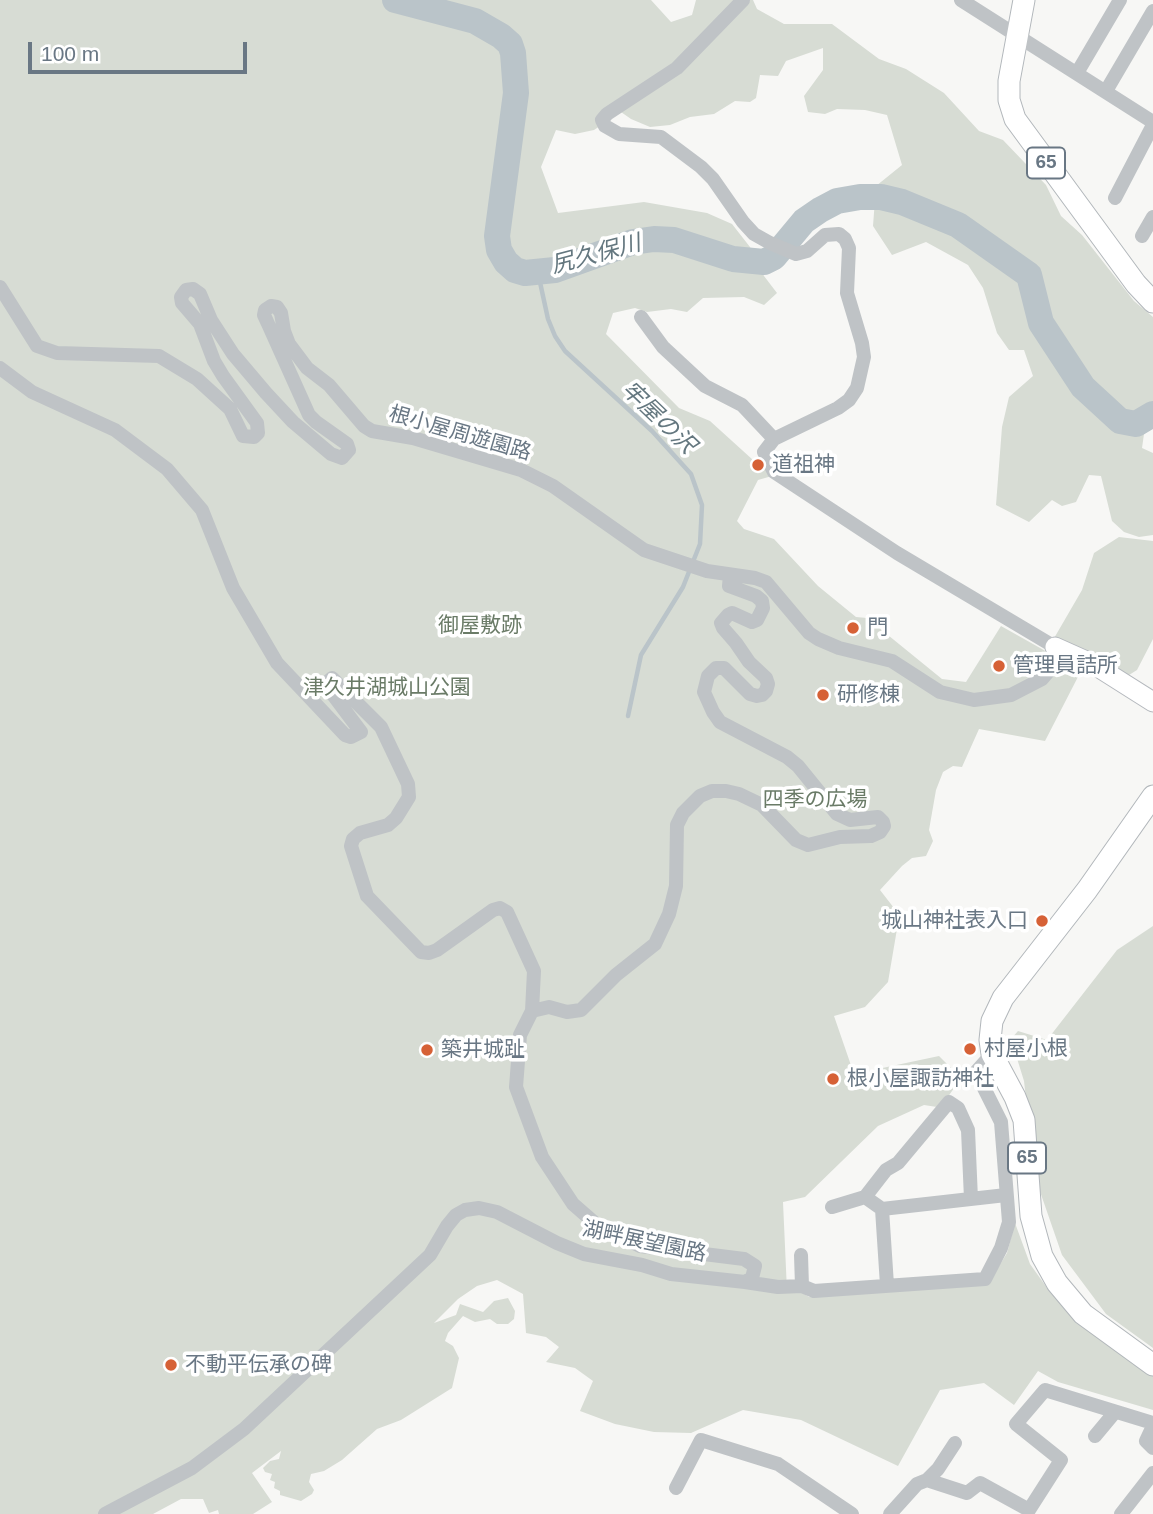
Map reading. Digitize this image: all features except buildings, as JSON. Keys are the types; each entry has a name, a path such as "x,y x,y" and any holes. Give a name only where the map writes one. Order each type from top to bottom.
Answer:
{"main road":[{"name":"65","path":"1024,0 1009,81 1009,100 1015,119 1136,284 1153,302"},
{"path":"992,1054 991,1028 999,1004 1078,903 1153,796"},
{"name":"65","path":"992,1054 1024,1120 1031,1216 1045,1263 1057,1283 1083,1314 1153,1364"}],"street":[{"path":"743,0 677,68 602,120 604,126 619,134 661,137 701,167 713,179 743,222 754,234 770,243 796,254 807,251 825,234 839,234 845,239 849,248 847,293 864,357 857,388 849,400 838,408 774,439 764,452 774,472 897,553 1061,651 1093,664 1153,702"},
{"path":"961,0 1153,123 1115,198"},
{"path":"1077,73 1120,0"},
{"path":"1105,91 1153,11"},
{"path":"1142,236 1153,216"},
{"name":"根小屋周遊園路","path":"0,286 30,337 47,351 159,356 197,379 230,410 243,436 254,437 258,433 257,423 223,376 200,324 182,303 181,297 186,290 193,289 200,294 211,320 233,354 293,422 331,454 342,458 349,450 347,444 309,415 264,315 265,310 271,306 277,307 289,344 307,368 330,385 365,426 521,470 562,491 644,550 707,571 730,575"},
{"path":"640,317 663,347 705,386 742,405 774,439"},
{"path":"0,368 32,392 116,430 181,484 202,510 233,588 277,663 345,735 356,736 361,732 324,684 332,678 381,727 408,783 409,797 396,818 388,825 360,833 353,839 351,846 370,912 421,952 429,953 492,910 500,908 507,912 534,971 532,1011 549,1007 567,1012 580,1010 631,961 655,944 669,914 676,886 677,825 690,804 700,796 726,791 739,794 762,805 796,840 808,845 840,837 871,836 880,832 884,826 878,817 859,820 842,818 798,766 787,757 727,727 713,712 704,692 708,676 716,668 724,668 750,694 762,695 768,684 721,623 732,613 752,622 757,620 762,608 762,601 757,596 729,586 730,575 765,582 809,633 818,639 839,648 892,662 930,687 961,698 989,699 1023,690 1042,679 1061,651"},
{"name":"湖畔展望園路","path":"106,1514 192,1468 244,1429 430,1255 447,1226 456,1215 465,1210 479,1208 497,1212 584,1254 642,1265 671,1274 748,1282 752,1278 755,1266 744,1259 640,1246 597,1225 573,1204 542,1157 516,1087 520,1035 532,1011"},
{"path":"748,1282 787,1287 802,1286 814,1291 985,1279 1006,1237 1009,1222 1001,1122 976,1073 992,1054"},
{"path":"832,1207 865,1197 886,1170 898,1163 949,1102 958,1108 968,1130 971,1199"},
{"path":"865,1197 882,1209 1006,1195"},
{"path":"882,1209 887,1285"},
{"path":"801,1255 802,1286"},
{"path":"927,1480 967,1493 979,1483 1033,1512 1060,1460 1016,1424 1045,1390 1153,1424 1146,1441 1153,1448"},
{"path":"1095,1436 1115,1412"},
{"path":"676,1488 701,1440 778,1464 852,1514"},
{"path":"890,1514 917,1484 927,1480 938,1469 955,1443"},
{"path":"1121,1514 1153,1473"}],"green space":[{"name":"津久井湖城山公園","path":"0,0 651,0 671,22 692,15 696,0 753,0 757,9 784,24 832,24 879,59 906,69 944,93 979,131 1003,140 1046,185 1061,216 1082,235 1134,301 1153,317 1153,422 1145,427 1142,448 1153,453 1153,535 1139,537 1124,532 1112,521 1101,476 1089,475 1076,502 1062,506 1052,500 1029,522 996,505 1002,427 1009,397 1033,376 1024,350 1009,350 997,333 983,288 968,265 926,242 892,255 873,226 876,186 902,165 887,115 865,110 837,109 825,114 808,112 804,96 823,70 823,48 786,61 778,76 760,75 756,98 750,102 735,101 714,114 650,127 621,112 594,130 575,134 556,130 541,167 558,213 644,202 707,213 732,224 750,247 764,276 777,293 764,305 744,297 703,298 687,312 671,309 647,312 635,308 613,313 606,334 679,408 710,421 753,460 761,456 772,476 758,480 737,521 744,529 774,539 818,586 856,617 867,618 942,679 966,682 1001,626 1081,671 1045,741 979,729 962,767 953,766 943,772 936,790 929,830 933,841 926,856 912,858 880,890 894,908 897,929 888,982 865,1007 834,1016 854,1074 939,1056 961,1078 943,1104 937,1107 924,1105 878,1126 805,1197 783,1202 787,1291 800,1291 809,1297 988,1284 1007,1253 1015,1223 1030,1264 1050,1292 1079,1320 1153,1375 1153,1410 1058,1382 1038,1371 1014,1405 984,1383 940,1390 898,1466 801,1420 743,1410 691,1433 654,1432 615,1424 580,1411 593,1381 575,1368 546,1362 559,1347 546,1337 526,1333 523,1294 497,1280 477,1286 458,1299 434,1323 456,1315 460,1304 483,1312 494,1301 508,1298 515,1311 514,1319 508,1324 497,1324 490,1319 475,1322 463,1316 448,1333 445,1341 453,1346 459,1358 452,1388 401,1420 377,1429 342,1460 324,1471 311,1474 309,1482 314,1490 301,1501 280,1495 280,1491 274,1488 275,1482 270,1480 272,1474 265,1472 263,1468 270,1461 279,1459 281,1451 252,1473 272,1502 253,1514 219,1514 218,1510 209,1513 203,1499 181,1499 153,1514 0,1514"},
{"path":"1119,537 1153,541 1153,639 1137,670 1129,675 1074,645 1053,640 1082,590 1094,553"},
{"path":"1153,926 1153,1348 1106,1314 1062,1255 1035,1177 1024,1081 1011,1039 1018,1031 1047,1040 1117,950"}],"waterway":[{"name":"尻久保川","path":"395,0 475,21 510,44 516,93 497,236 499,250 515,270 525,273 555,270 633,242 654,239 674,240 733,259 764,262 774,257 804,221 820,210 837,201 881,197 902,202 958,225 1029,275 1041,323 1083,387 1120,421 1136,424 1153,414"},
{"name":"牢屋の沢","path":"538,273 548,319 565,351 652,431 691,474 702,505 700,544 683,587 641,655 628,716"}],"place":[{"name":"道祖神","path":"758,465"},
{"name":"門","path":"853,628"},
{"name":"管理員詰所","path":"999,666"},
{"name":"研修棟","path":"823,695"},
{"name":"城山神社表入口","path":"1042,921"},
{"name":"村屋小根","path":"970,1049"},
{"name":"築井城趾","path":"427,1050"},
{"name":"根小屋諏訪神社","path":"833,1079"},
{"name":"不動平伝承の碑","path":"171,1365"}],"park label":[{"name":"御屋敷跡","path":"480,626"},
{"name":"四季の広場","path":"815,800"}]}
